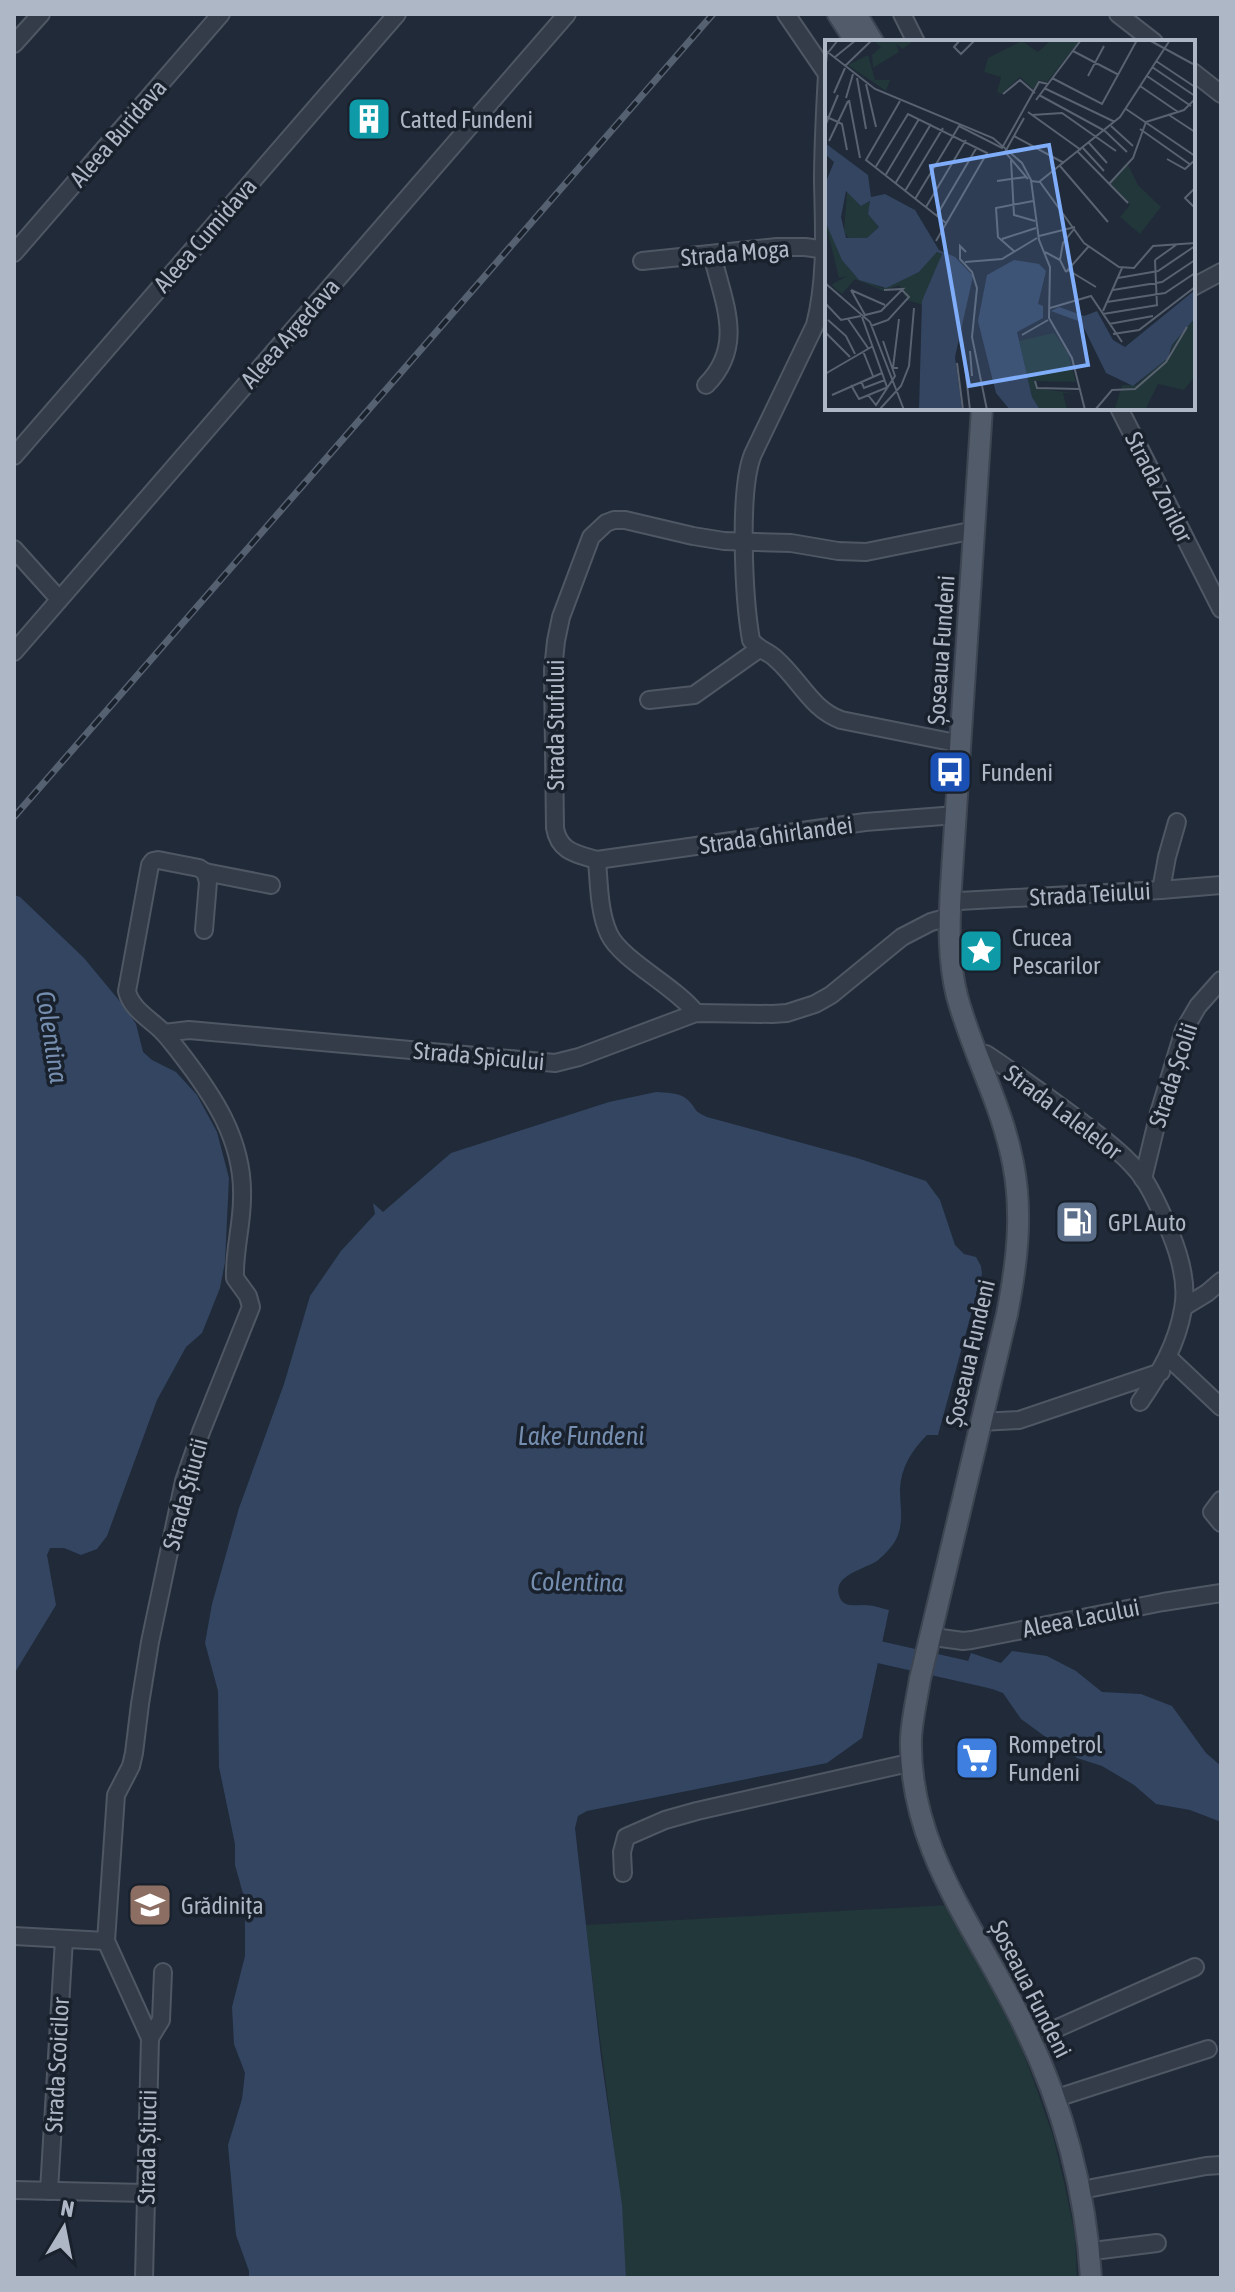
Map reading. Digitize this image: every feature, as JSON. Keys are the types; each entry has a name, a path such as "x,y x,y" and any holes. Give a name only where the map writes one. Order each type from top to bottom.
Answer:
{"main road":[{"path":"838,14 855,40"},
{"path":"856,14 872,40"},
{"name":"Șoseaua Fundeni","path":"982,410 956,815 954,909 962,980 1018,1146 1025,1180 1027,1220 1022,1284 986,1422"},
{"name":"Șoseaua Fundeni","path":"990,410 951,963 957,995 1006,1134 1018,1203 1018,1234 1015,1273 986,1422 918,1724 913,1762 923,1822 936,1862 1014,2004 1055,2100 1080,2191 1091,2278"},
{"name":"Șoseaua Fundeni","path":"918,1724 934,1817 945,1852 969,1902 1010,1970 1042,2035 1066,2095 1092,2188 1103,2278"}],"street":[{"path":"14,44 41,14"},
{"name":"Aleea Buridava","path":"14,253 221,14"},
{"name":"Aleea Cumidava","path":"14,456 397,14"},
{"name":"Aleea Argedava","path":"14,652 567,14"},
{"path":"786,14 825,71"},
{"path":"902,14 915,40"},
{"path":"1118,14 1151,40"},
{"path":"1195,74 1221,94"},
{"path":"825,110 825,249 819,309 815,325 748,464 746,476 744,542 751,640 775,658 829,716 961,744"},
{"name":"Strada Moga","path":"642,261 777,247 825,249"},
{"path":"706,385 722,364 730,339 712,254"},
{"path":"1195,286 1221,272"},
{"name":"Strada Zorilor","path":"1120,410 1221,609"},
{"name":"Strada Stufului","path":"597,860 567,851 557,838 555,828 553,670 556,641 561,617 587,545 599,528 614,520 693,536 744,542"},
{"path":"744,542 791,543 866,552 975,530"},
{"path":"14,549 59,599"},
{"path":"649,700 694,695 759,649"},
{"name":"Strada Ghirlandei","path":"597,860 865,822 956,815"},
{"path":"1161,890 1177,822"},
{"name":"Strada Știucii","path":"144,2278 150,2038 106,1941 116,1795 134,1753 143,1681 180,1498 194,1449 251,1307 248,1296 235,1278 242,1180 234,1141 208,1090 164,1033 135,1007 127,991 150,865 158,860 205,872"},
{"path":"597,860 605,922 612,940 696,1013"},
{"path":"204,930 208,882 205,872 271,885"},
{"name":"Strada Teiului","path":"954,909 1221,885"},
{"name":"Strada Spicului","path":"164,1033 189,1030 555,1063 696,1013 787,1013 815,1004 831,995 902,937 954,909"},
{"name":"Strada Școlii","path":"1143,1179 1184,1030 1198,1006 1221,980"},
{"name":"Strada Lalelelor","path":"986,1054 1107,1141 1143,1179 1178,1254 1184,1283 1184,1307"},
{"path":"1140,1402 1165,1364 1184,1307 1221,1281"},
{"path":"1207,1293 1221,1306"},
{"path":"986,1422 1019,1420 1165,1364"},
{"path":"1165,1364 1221,1407"},
{"path":"1221,1500 1212,1512 1221,1523"},
{"name":"Aleea Lacului","path":"937,1639 972,1640 1221,1593"},
{"path":"623,1873 622,1843 626,1837 665,1820 913,1762"},
{"path":"14,1936 106,1941"},
{"name":"Strada Scoicilor","path":"49,2191 64,1939"},
{"path":"1042,2035 1195,1967"},
{"path":"150,2038 161,2020 163,1972"},
{"path":"1066,2095 1208,2049"},
{"path":"1092,2188 1221,2165"},
{"path":"14,2190 146,2193"},
{"path":"1101,2250 1157,2243"}],"green space":[{"path":"951,1905 1003,2002 1053,2136 1075,2235 1077,2278 626,2278 614,2146 586,1925"}],"water":[{"path":"14,895 20,897 84,958 122,1004 136,1024 143,1052 176,1072 197,1095 217,1132 229,1178 225,1262 220,1288 202,1333 186,1347 157,1400 107,1536 97,1549 81,1555 64,1548 50,1548 47,1555 56,1605 14,1674"},
{"name":"Lake Fundeni","path":"656,1092 681,1096 707,1117 857,1158 926,1181 940,1200 955,1245 964,1254 976,1257 981,1266 982,1274 938,1435 927,1435 908,1459 903,1473 901,1523 897,1536 879,1559 845,1578 838,1588 846,1604 889,1610 862,1738 827,1763 587,1811 578,1816 575,1828 601,2057 622,2205 626,2278 249,2278 236,2235 228,2145 242,2099 245,2073 234,2044 232,2007 245,1956 245,1901 235,1865 235,1844 219,1767 218,1691 205,1643 212,1604 239,1508 284,1384 310,1296 341,1251 375,1214 373,1203 383,1212 451,1153 609,1102"},
{"path":"1012,1651 1047,1656 1076,1671 1102,1692 1141,1694 1172,1706 1206,1753 1221,1766 1221,1822 1190,1810 1156,1804 1134,1785 1102,1766 1077,1758 1058,1746 1021,1719 1003,1693 962,1678 971,1653 1001,1663"}],"waterway":[{"name":"Colentina","path":"852,1646 994,1678"}],"railway":[{"path":"14,817 713,14"}],"place":[{"name":"Catted Fundeni","path":"369,119"},
{"name":"Fundeni","path":"950,772"},
{"name":"Crucea Pescarilor","path":"981,951"},
{"name":"GPL Auto","path":"1077,1222"},
{"name":"Rompetrol Fundeni","path":"977,1758"},
{"name":"Grădinița","path":"150,1905"}]}
